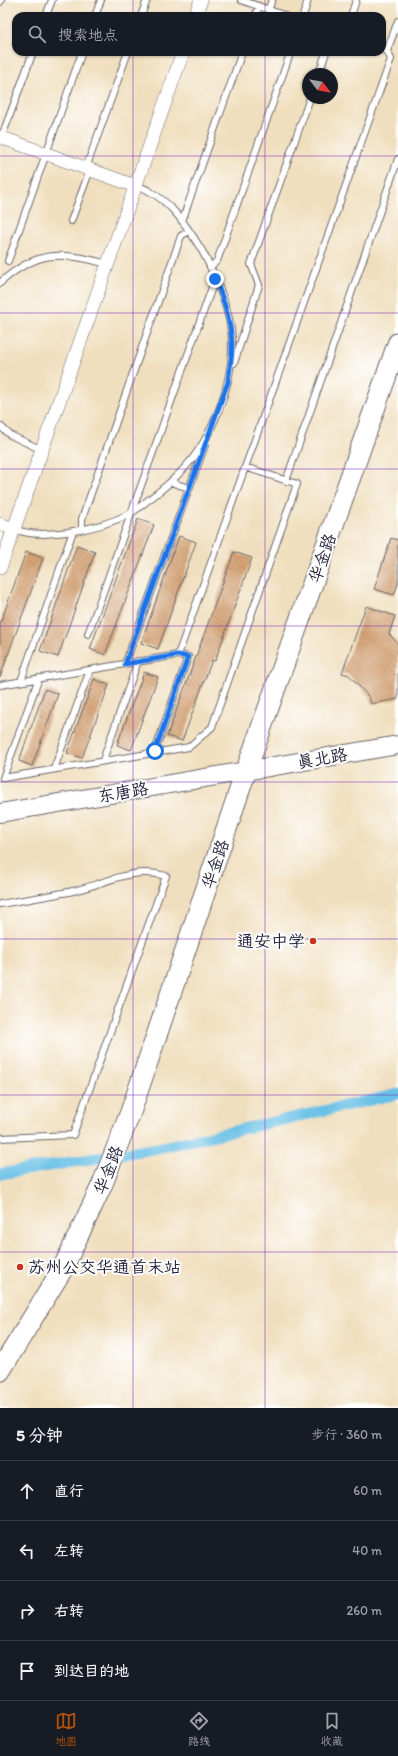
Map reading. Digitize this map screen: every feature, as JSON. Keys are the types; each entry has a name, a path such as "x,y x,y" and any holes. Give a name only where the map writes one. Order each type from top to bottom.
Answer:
{"main road":[{"name":"华金路","path":"0,1371 62,1270 105,1179 123,1131 246,771 398,343"}],"street":[{"path":"196,12 201,0"},
{"path":"0,568 182,56"},
{"path":"0,139 135,186"},
{"path":"0,524 14,529"},
{"name":"真北路","path":"246,771 398,745"},
{"name":"东唐路","path":"0,813 246,771"}],"lane":[{"path":"48,12 52,0"},
{"path":"96,12 101,0"},
{"path":"143,12 147,0"},
{"path":"240,0 274,12"},
{"path":"268,10 272,0"},
{"path":"304,12 308,0"},
{"path":"352,12 356,0"},
{"path":"257,12 259,6"},
{"path":"386,48 398,21"},
{"path":"178,655 391,59 386,52"},
{"path":"0,139 31,56"},
{"path":"8,261 81,56"},
{"path":"71,221 127,56"},
{"path":"182,221 241,56"},
{"path":"210,267 217,261 289,56"},
{"path":"321,68 325,56"},
{"path":"125,664 228,382 259,285 251,264 308,104"},
{"path":"286,481 398,159"},
{"path":"135,186 149,191 167,204 189,231 210,267 222,297 232,336 232,350 228,382"},
{"path":"82,529 82,518 181,236 189,231"},
{"path":"0,283 10,274 29,263 49,255 69,255 108,264"},
{"path":"88,634 215,279"},
{"path":"232,336 241,339"},
{"path":"0,427 10,435 42,450"},
{"path":"14,529 24,533 44,534 73,531 100,525 132,512 170,482 197,452 211,429"},
{"path":"39,678 3,778 155,751 189,747 212,727 297,484 245,467"},
{"path":"170,482 189,488"},
{"path":"21,681 73,531"},
{"path":"0,685 178,655 188,657 155,751"},
{"path":"103,760 138,661"},
{"path":"54,769 90,670"},
{"path":"0,904 74,891 140,872 154,872 166,876 73,1135 0,1138"}],"building":[{"path":"138,519 154,525 105,655 90,649"},
{"path":"179,536 196,542 158,649 141,643"},
{"path":"391,538 398,540 398,584 394,595 374,589"},
{"path":"77,545 95,552 58,657 40,651"},
{"path":"26,552 43,558 0,677 0,624"},
{"path":"234,552 252,558 215,661 212,660 182,741 167,736"},
{"path":"366,606 395,616 389,634 398,644 398,699 371,704 369,697 349,675 342,673"},
{"path":"144,672 158,677 131,750 117,745"},
{"path":"94,679 109,685 82,758 67,753"},
{"path":"45,689 58,694 32,766 19,761"}],"waterway":[{"path":"0,1174 158,1148 398,1094"}],"place":[{"name":"通安中学","path":"313,941"},
{"name":"苏州公交华通首末站","path":"20,1267"}],"route":[{"path":"155,751 188,657 178,655 125,664 228,382 232,350 232,336 222,297 215,279"}]}
